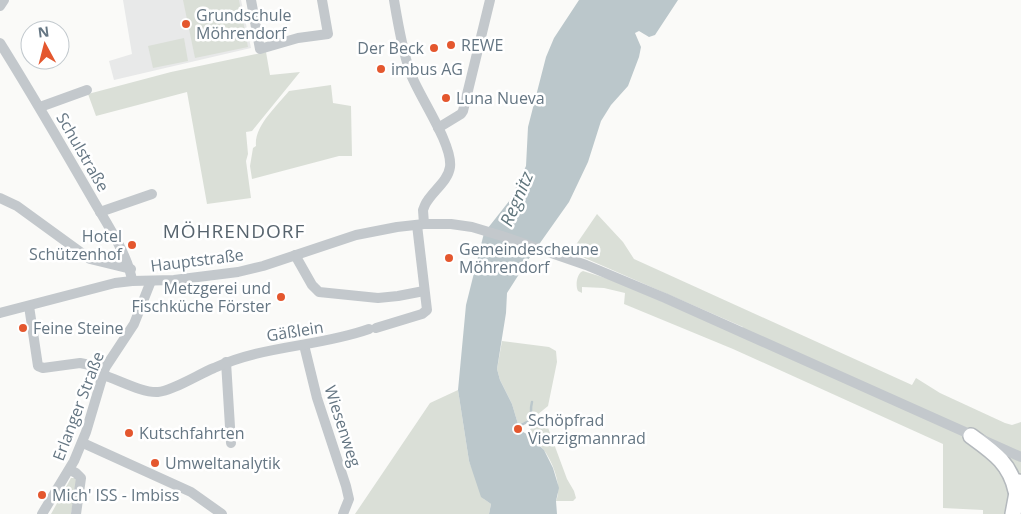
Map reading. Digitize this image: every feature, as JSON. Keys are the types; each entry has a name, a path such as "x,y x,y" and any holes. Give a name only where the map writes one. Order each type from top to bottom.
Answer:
{"highway":[{"path":"971,436 987,447 1005,464 1018,485 1013,514"}],"street":[{"path":"0,6 4,0"},
{"path":"251,0 260,49 298,38 328,34 322,0"},
{"path":"295,255 312,285 319,292 378,298 424,291 420,224 425,205 448,174 450,168 448,152 438,128 410,72 394,0"},
{"path":"438,128 463,111 490,0"},
{"name":"Schulstraße","path":"0,43 40,107 100,212 130,269 132,281"},
{"name":"Schulstraße","path":"40,107 87,90"},
{"name":"Schulstraße","path":"100,212 152,194"},
{"path":"0,198 17,206 90,259 130,269"},
{"name":"Hauptstraße","path":"0,313 115,283 189,279 238,272 356,235 420,224 450,224 486,230 569,259 665,298 971,436 1021,456"},
{"name":"Erlanger Straße","path":"42,514 70,470 82,443 104,372 134,324 151,281"},
{"name":"Gäßlein","path":"29,306 38,366 43,368 80,362 145,391 162,392 247,354 334,340 425,312 427,307 424,291"},
{"name":"Wiesenweg","path":"304,345 317,398 346,486 349,499 343,514"},
{"path":"226,362 231,443"},
{"path":"82,443 191,492 222,514"},
{"path":"70,470 81,478 76,514"}],"shaded area":[{"name":"Grundschule Möhrendorf","path":"123,0 241,0 251,48 114,80 109,61 132,54"},
{"path":"183,0 239,0 248,47 195,58"},
{"path":"184,38 188,61 153,68 148,46"},
{"path":"266,52 270,75 300,72 252,131 246,132 248,154 246,161 251,198 207,204 187,92 96,116 88,94 171,72"},
{"path":"331,85 333,103 351,106 352,156 339,156 252,179 250,166 253,148 256,146 256,139 262,124 273,110 289,91"},
{"path":"597,214 623,242 634,259 912,385 916,378 940,393 1005,423 1012,425 1021,422 1021,514 983,514 983,510 943,508 943,444 733,349 624,304 625,293 604,288 582,287 582,293 578,291 577,280 579,274 583,271 615,281 739,335 743,327 571,252"},
{"path":"502,341 549,347 556,351 557,362 548,406 537,415 529,417 526,422 518,424 512,404 500,380 497,369"},
{"path":"458,390 469,461 484,499 491,504 489,514 355,514 430,403"},
{"path":"541,422 547,425 567,479 574,491 576,498 573,501 556,501 558,489 556,474 543,449 529,435 531,426"},
{"path":"71,478 75,478 77,483 71,514 51,514"}],"water":[{"name":"Regnitz","path":"579,0 678,0 655,35 649,37 639,31 635,33 641,47 628,86 611,105 601,121 588,162 569,202 507,293 506,313 497,369 500,380 512,404 518,424 523,432 529,435 544,450 553,468 559,488 556,501 557,514 489,514 491,504 481,497 469,461 458,390 466,305 484,233 510,200 526,166 528,127 546,57 554,38"}],"waterway":[{"path":"518,426 530,419 532,402"}],"place":[{"name":"Grundschule Möhrendorf","path":"186,24"},
{"name":"REWE","path":"451,45"},
{"name":"Der Beck","path":"434,48"},
{"name":"imbus AG","path":"381,69"},
{"name":"Luna Nueva","path":"446,98"},
{"name":"Hotel Schützenhof","path":"132,245"},
{"name":"Gemeindescheune Möhrendorf","path":"449,258"},
{"name":"Metzgerei und Fischküche Förster","path":"281,297"},
{"name":"Feine Steine","path":"23,328"},
{"name":"Schöpfrad Vierzigmannrad","path":"518,429"},
{"name":"Kutschfahrten","path":"129,433"},
{"name":"Umweltanalytik","path":"155,463"},
{"name":"Mich' ISS - Imbiss","path":"42,495"}],"district":[{"name":"MÖHRENDORF","path":"234,231"}]}
